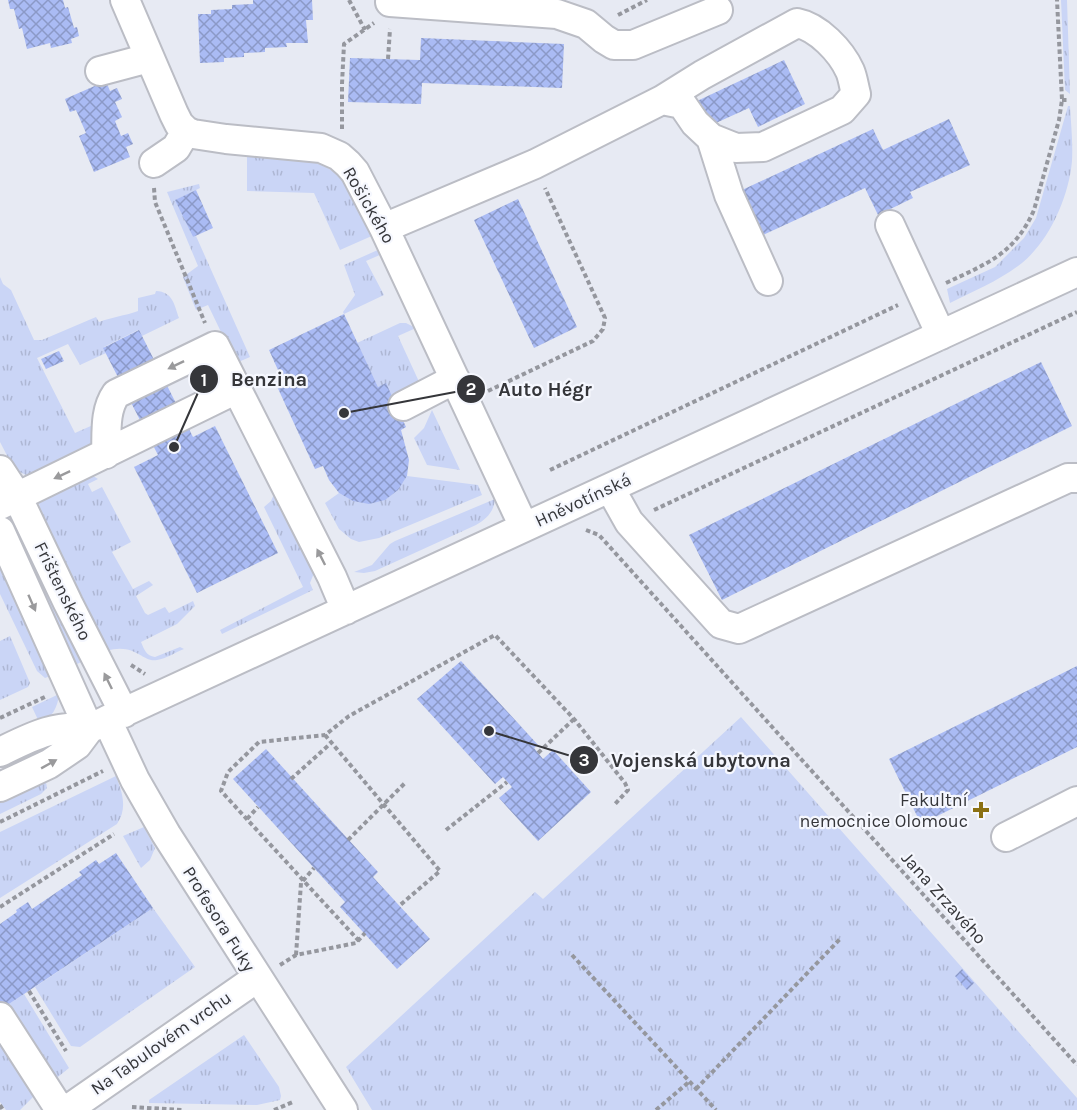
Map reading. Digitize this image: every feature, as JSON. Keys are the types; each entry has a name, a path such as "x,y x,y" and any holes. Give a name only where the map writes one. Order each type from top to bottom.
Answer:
{"street":[{"path":"124,0 174,114 179,124 186,130 176,148 154,163"},
{"path":"387,14 436,3 567,16 586,24 614,45 633,45 718,10"},
{"path":"384,228 534,164 662,100 702,75 797,23 808,25 838,51 850,71 856,94 842,110 763,147 736,148 711,138 695,123 682,104 662,100"},
{"path":"100,71 149,58"},
{"name":"Rošického","path":"186,130 193,134 226,139 314,147 339,156 355,172 384,228 524,527"},
{"path":"711,138 729,195 768,281"},
{"path":"890,225 934,288 941,334"},
{"name":"Hněvotínská","path":"0,787 49,764 107,721 1077,272"},
{"path":"106,454 107,423 111,402 116,394 215,346 235,390 332,577 346,610"},
{"path":"9,500 235,390"},
{"path":"403,406 460,390"},
{"name":"Frištenského","path":"0,470 9,500 68,603 107,721"},
{"path":"610,488 629,522 721,624 739,629 1068,478 1077,478"},
{"name":"Frištenského","path":"0,531 107,721"},
{"name":"Hněvotínská","path":"0,752 45,731 107,721"},
{"name":"Profesora Fuky","path":"107,721 153,814 343,1110"},
{"path":"1006,837 1077,801"},
{"name":"Na Tabulovém vrchu","path":"67,1110 257,978"},
{"path":"0,1017 60,1110"}],"path":[{"path":"349,0 365,30"},
{"path":"612,18 647,0"},
{"path":"549,470 994,260 1007,251 1029,222 1040,191 1059,120 1062,100 1058,0"},
{"path":"339,156 342,138 344,44 387,14"},
{"path":"387,14 388,59"},
{"path":"1062,100 1069,100"},
{"path":"154,163 155,202 215,346"},
{"path":"460,390 593,341 603,329 605,318 534,164"},
{"path":"629,522 1077,312"},
{"name":"Jana Zrzavého","path":"599,536 1077,1065"},
{"path":"358,941 221,791 228,772 259,742 325,735 350,716 495,635 574,719 626,783 628,790 615,804"},
{"path":"0,718 50,694"},
{"path":"538,753 574,719"},
{"path":"325,735 440,871 399,906"},
{"path":"291,779 331,743"},
{"path":"0,822 126,760"},
{"path":"348,840 406,782"},
{"path":"446,830 507,782"},
{"path":"247,819 258,807"},
{"path":"0,907 114,834"},
{"path":"314,868 302,881 296,955 356,943 365,933"},
{"path":"696,1089 841,938"},
{"path":"572,955 716,1110"},
{"path":"29,991 66,1051"},
{"path":"656,1110 690,1081"},
{"path":"274,1110 293,1102"},
{"path":"0,1105 3,1110"},
{"path":"132,1107 183,1110"}],"green space":[{"path":"1061,0 1067,0 1070,94 1065,90"},
{"path":"1068,106 1070,106 1072,161 1062,203 1049,230 1032,253 1014,269 950,303 947,289 995,267 1024,238 1036,218"},
{"path":"247,155 301,159 326,168 347,185 374,235 340,250 314,193 247,191"},
{"path":"199,184 200,188 176,200 193,237 196,236 250,357 236,363 208,305 196,310 183,277 198,266 167,192"},
{"path":"380,249 382,254 366,261 384,295 344,314 343,312 355,295 344,265"},
{"path":"0,277 3,284 11,290 34,340 42,340 96,317 99,322 138,311 138,298 155,294 156,291 169,296 179,318 142,336 138,330 104,347 106,353 80,365 68,344 37,358 75,433 93,425 94,439 88,448 32,475 26,475 14,469 0,442"},
{"path":"400,323 416,328 398,336 421,386 393,399 386,384 378,387 357,343"},
{"path":"432,410 460,470 427,465 414,438 424,428"},
{"path":"90,474 98,479 88,484 92,492 102,487 131,542 112,552 133,589 149,581 153,585 136,596 145,613 148,615 165,607 169,613 193,601 195,606 177,624 141,642 144,650 155,657 180,647 184,649 157,660 147,659 125,649 106,651 41,515 39,503 41,499"},
{"path":"407,476 478,485 482,495 379,538 359,542 351,539 339,529 325,503 339,493 359,502 377,502 393,493"},
{"path":"275,492 312,566 314,573 310,583 313,590 222,634 220,630 303,587 264,507 271,501"},
{"path":"495,499 489,514 476,525 375,571 354,572 372,565 395,541"},
{"path":"22,542 88,659 77,664 20,545"},
{"path":"0,563 53,675 45,678 37,671 0,594"},
{"path":"10,636 30,683 28,687 0,700 0,641"},
{"path":"59,694 54,712 40,724 32,707"},
{"path":"741,717 1077,1098 1077,1110 372,1110 346,1067 535,892 543,899"},
{"path":"116,776 123,806 117,824 0,898 0,832"},
{"path":"46,782 47,788 41,794 0,814 0,803"},
{"path":"144,827 155,848 150,860 141,868 123,836"},
{"path":"153,908 195,967 80,1047 71,1046 35,987"},
{"path":"24,994 69,1068 54,1080 3,1008"},
{"path":"0,1028 34,1096 20,1110 6,1110 0,1102"},
{"path":"244,1035 279,1087 280,1100 257,1105 149,1103 149,1100"}],"building":[{"path":"8,0 63,0 65,8 68,7 74,28 77,27 79,36 71,39 72,43 51,48 50,43 27,49 22,28 19,29 14,9 10,9"},
{"path":"253,0 312,0 313,20 306,20 308,43 286,43 287,47 265,48 265,52 244,53 244,57 224,58 224,62 200,63 198,14 211,14 211,10 232,9 232,5 253,4"},
{"path":"421,38 564,44 562,88 422,83 421,104 348,102 350,58 420,60"},
{"path":"784,60 805,104 758,127 749,108 707,127 695,102"},
{"path":"106,81 110,91 117,88 122,99 115,102 122,117 115,121 121,136 128,133 133,144 126,147 130,157 94,172 79,136 86,133 76,110 70,112 65,99"},
{"path":"949,119 970,165 910,192 913,198 878,215 865,188 763,235 742,190 873,129 883,150"},
{"path":"196,190 213,228 193,237 175,200"},
{"path":"518,199 577,327 534,348 474,220"},
{"path":"344,314 378,387 386,383 406,427 401,430 409,460 407,476 398,490 385,500 369,504 353,501 339,493 329,480 323,466 315,469 275,382 282,379 269,350"},
{"path":"139,330 193,437 215,426 278,553 197,593 134,467 158,455 103,348"},
{"path":"59,351 64,361 46,369 41,359"},
{"path":"1041,362 1072,426 722,600 689,535"},
{"path":"461,661 538,745 534,748 543,759 553,750 591,792 538,841 499,798 512,787 503,777 495,784 417,699"},
{"path":"1077,666 1077,747 921,824 889,759"},
{"path":"266,749 378,872 373,877 430,939 397,969 340,907 345,902 233,779"},
{"path":"116,853 153,908 0,1010 0,924 28,902 32,909 82,875 79,872 96,860 99,864"},
{"path":"962,969 974,983 967,990 955,976"}],"place":[{"name":"Auto Hégr","path":"344,413"},
{"name":"Benzina","path":"174,447"},
{"name":"Vojenská ubytovna","path":"489,731"},
{"name":"Fakultní nemocnice Olomouc","path":"981,810"}]}
